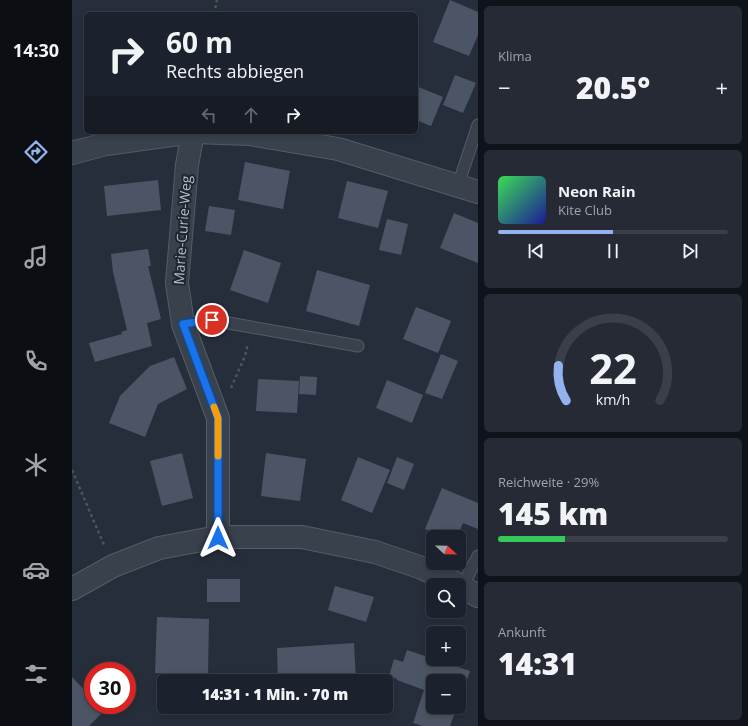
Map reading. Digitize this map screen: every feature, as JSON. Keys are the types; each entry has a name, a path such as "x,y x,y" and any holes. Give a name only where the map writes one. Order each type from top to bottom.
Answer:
{"street":[{"path":"72,153 105,138 164,134"},
{"name":"Marie-Curie-Weg","path":"194,134 187,165 177,283 183,324 218,418 218,538"},
{"path":"249,134 287,136 338,149 468,188"},
{"path":"72,589 113,566 159,548 218,538 302,537 375,552 422,568 443,578"}],"lane":[{"path":"468,188 478,125"},
{"path":"183,324 212,320 358,346"},
{"path":"466,583 478,556"}],"path":[{"path":"214,12 216,0"},
{"path":"218,418 246,356 251,327"},
{"path":"72,470 113,566"}],"building":[{"path":"450,0 478,12 478,35 469,56 433,42"},
{"path":"455,75 476,83 463,113 443,105"},
{"path":"418,87 443,97 431,126 418,121"},
{"path":"245,162 290,171 283,209 238,200"},
{"path":"158,180 161,210 107,216 104,186"},
{"path":"347,181 388,191 378,228 338,218"},
{"path":"209,206 235,210 231,235 205,231"},
{"path":"454,213 478,223 478,263 440,248"},
{"path":"387,219 408,224 401,255 379,250"},
{"path":"148,249 151,266 148,266 161,319 147,323 152,346 95,362 89,343 122,334 121,332 127,330 113,272 111,254"},
{"path":"244,250 281,263 268,303 230,290"},
{"path":"317,270 370,285 359,326 306,311"},
{"path":"416,307 451,321 438,353 403,339"},
{"path":"441,354 458,361 442,399 425,393"},
{"path":"174,357 187,389 158,404 145,437 109,423 120,396 150,366"},
{"path":"300,376 317,377 316,395 299,394"},
{"path":"258,379 299,381 297,413 256,411"},
{"path":"387,380 423,395 412,423 376,408"},
{"path":"182,453 193,498 162,506 150,461"},
{"path":"266,453 306,459 300,501 261,496"},
{"path":"358,457 390,470 372,513 341,500"},
{"path":"397,457 414,464 404,490 387,483"},
{"path":"442,488 478,503 478,529 463,523 460,530 425,529"},
{"path":"207,579 240,579 240,602 207,602"},
{"path":"335,586 374,597 366,622 328,610"},
{"path":"157,617 209,619 208,674 155,673"},
{"path":"354,643 356,674 278,674 277,648"},
{"path":"407,650 426,656 426,666 455,666 470,671 466,682 466,674 426,674 426,714 454,714 450,726 423,726 413,723 424,690 397,680 393,678 393,674 390,674 394,659 403,662"},
{"path":"72,677 84,690 84,714 101,714 89,726 72,726"}],"slow traffic":[{"path":"214,407 218,418 218,456"}],"route":[{"path":"212,320 183,324 218,418 218,538"}]}
